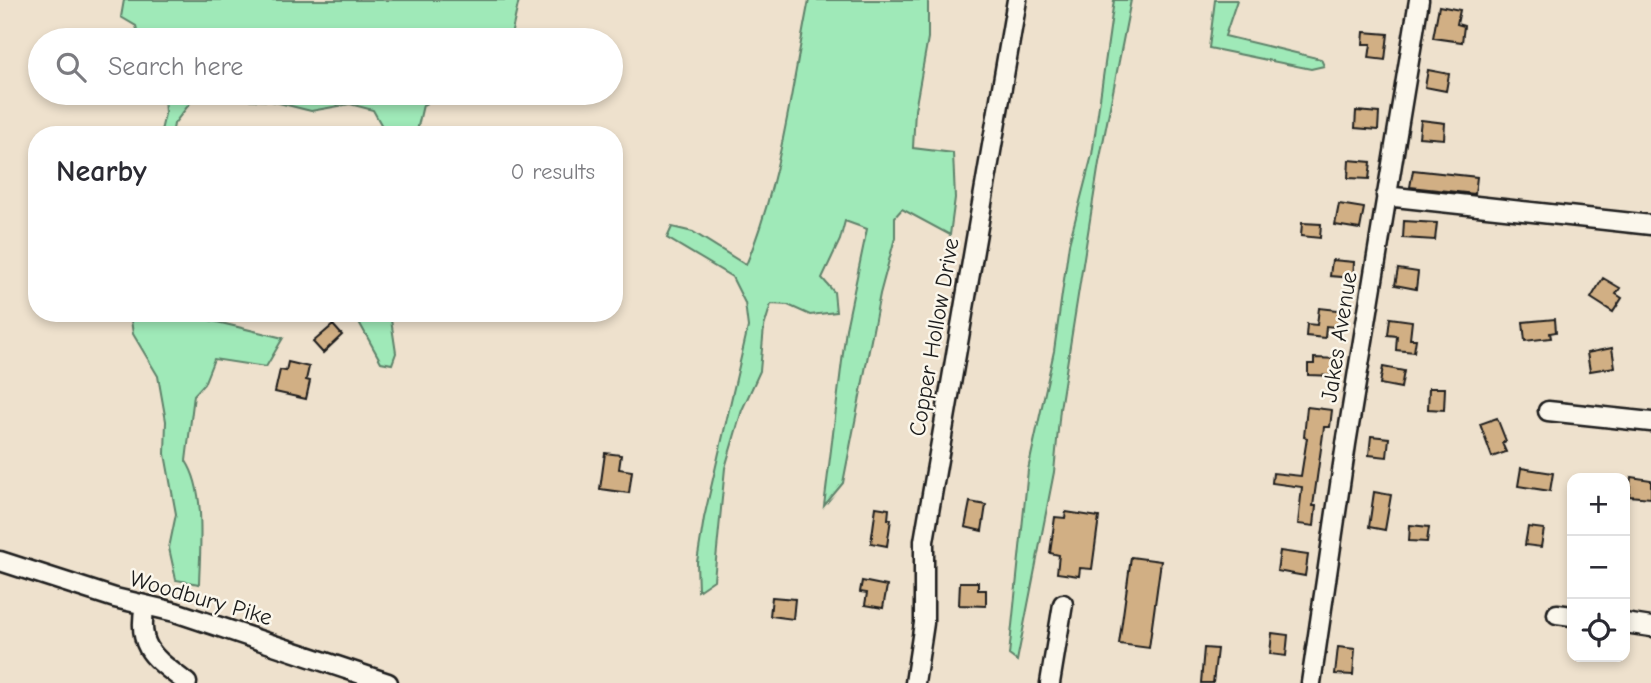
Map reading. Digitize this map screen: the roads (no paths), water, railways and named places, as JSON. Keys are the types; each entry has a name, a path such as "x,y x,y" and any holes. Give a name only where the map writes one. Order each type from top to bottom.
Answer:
{"street":[{"name":"Copper Hollow Drive","path":"915,683 924,623 924,541 1017,0"},
{"name":"Jakes Avenue","path":"1311,683 1346,443 1419,0"},
{"path":"1386,196 1651,225"},
{"path":"1548,411 1651,422"},
{"name":"Woodbury Pike","path":"0,561 115,598 175,612 388,683"},
{"path":"1050,683 1063,604"},
{"path":"145,605 141,623 142,637 149,652 187,683"},
{"path":"1630,624 1651,626"}]}
